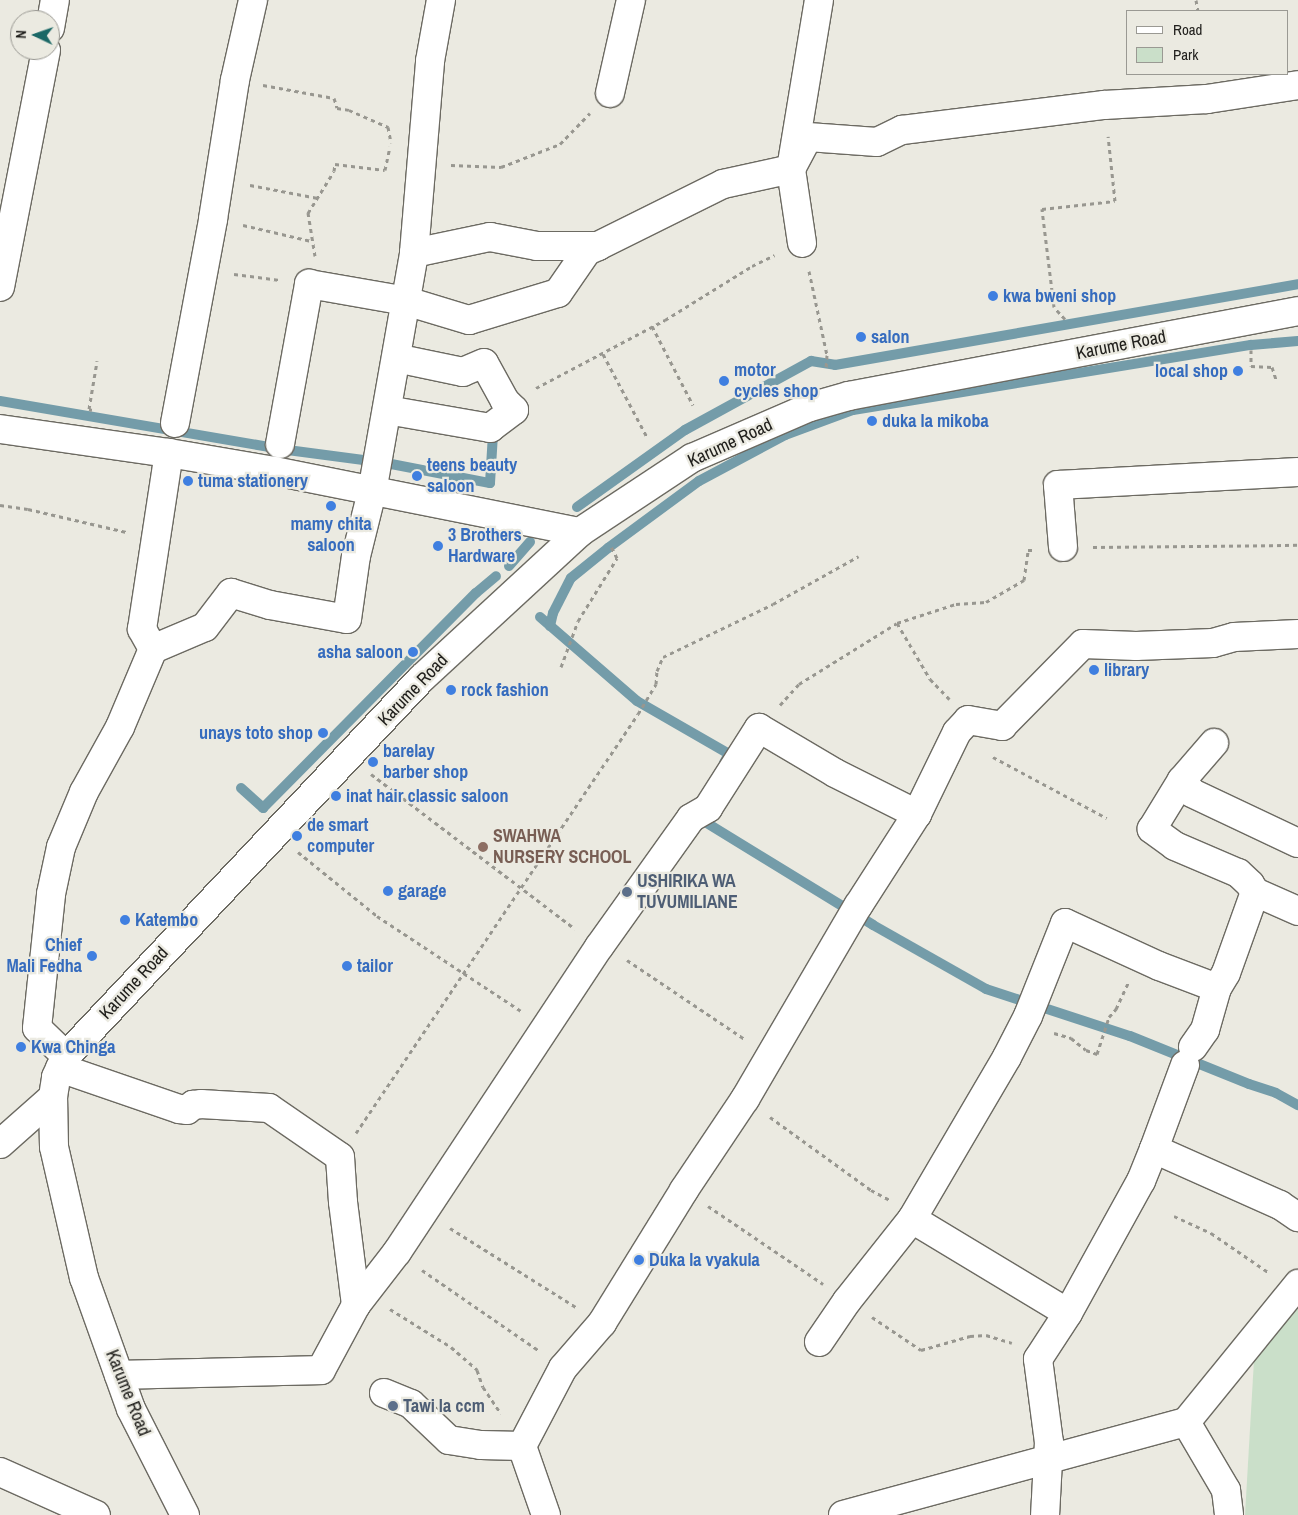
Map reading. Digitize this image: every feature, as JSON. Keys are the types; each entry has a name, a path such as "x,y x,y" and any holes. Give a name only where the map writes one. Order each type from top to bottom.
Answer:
{"street":[{"path":"175,423 220,180 235,80 253,0"},
{"path":"360,1299 343,1202 340,1157 269,1108 201,1104 193,1105 187,1110 179,1109 63,1062 36,1028 50,894 61,847 84,792 120,727 153,649 204,627 231,593 270,605 347,619 356,556 376,473 414,253 430,61 441,0"},
{"path":"610,93 631,0"},
{"path":"802,243 791,169 819,0"},
{"path":"0,287 44,60"},
{"path":"280,444 309,284 406,301 469,320 558,293 587,251 724,184 791,169 808,137 877,142 902,130 1104,105 1207,98 1298,85"},
{"path":"414,253 490,237 537,246 598,246"},
{"name":"Karume Road","path":"185,1515 131,1409 84,1278 54,1146 53,1097 63,1062 274,833 348,758 422,678 580,532 692,458 810,406 849,396 1298,311"},
{"path":"387,410 490,428 514,410 505,401 484,363 463,372 396,358"},
{"path":"0,429 170,453 376,473 580,532"},
{"path":"153,649 142,629 170,453"},
{"path":"1063,547 1058,485 1298,472"},
{"path":"546,1515 522,1446 564,1368 602,1323 684,1190 745,1099 858,906 917,814 957,732 968,720 1002,726 1083,644 1136,646 1213,644 1234,637 1298,634"},
{"path":"119,1375 320,1370 360,1299 397,1252 599,947 699,813 759,728 835,773 917,814"},
{"path":"1214,743 1182,780 1152,830 1175,846 1238,873 1250,884 1255,892 1298,911"},
{"path":"1182,780 1192,793 1298,843"},
{"path":"1045,1515 1050,1442 1038,1358 1068,1313 1141,1181 1189,1056 1205,1030 1217,988 1226,974 1255,892"},
{"path":"819,1342 847,1300 914,1216 1007,1057 1033,1005 1065,923 1139,957 1217,988"},
{"path":"0,1144 53,1097"},
{"path":"1154,1149 1272,1201 1298,1217"},
{"path":"914,1216 1068,1313"},
{"path":"859,1512 1186,1422 1296,1286"},
{"path":"384,1393 411,1404 449,1440 481,1445 522,1446"},
{"path":"1186,1422 1226,1490 1229,1515"},
{"path":"0,1472 96,1515"}],"path":[{"path":"204,270 309,284 316,259 311,241 308,213 334,171 335,164 385,170 391,144 388,127 349,110 337,108 334,98 235,80"},
{"path":"391,144 437,165 501,166 531,153 560,144 610,93"},
{"path":"1065,319 1054,307 1042,209 1115,201 1104,105"},
{"path":"220,180 318,198"},
{"path":"213,219 311,241"},
{"path":"514,410 518,398 603,354 752,266 802,243 827,355 826,368"},
{"path":"652,326 693,405"},
{"path":"603,354 647,438"},
{"path":"1252,359 1251,366 1272,367 1276,379"},
{"path":"97,361 89,409 97,411"},
{"path":"0,505 28,509 155,538"},
{"path":"759,728 799,684 898,623 956,604 986,602 1024,580 1028,550 1063,547 1298,545"},
{"path":"340,1157 520,886 638,714 647,696 656,684 663,657 773,604 860,556"},
{"path":"561,667 578,621 617,558"},
{"path":"898,623 930,679 968,720 989,754 1107,818"},
{"path":"348,758 599,947 612,949 770,1056"},
{"path":"274,833 377,916 463,971 545,1028"},
{"path":"1033,1005 1047,1030 1071,1038 1086,1050 1097,1054 1109,1017 1116,1009 1139,957"},
{"path":"745,1099 871,1190 914,1216"},
{"path":"424,1211 602,1323"},
{"path":"1174,1216 1210,1233 1296,1286"},
{"path":"397,1252 564,1368"},
{"path":"360,1299 451,1348 476,1370 492,1404 516,1432 522,1446"}],"green space":[{"path":"1298,1307 1298,1515 1245,1515 1254,1360"}],"waterway":[{"path":"577,507 685,430 811,361 835,365 1298,284"},
{"path":"550,626 553,613 571,578 608,548 699,481 785,435 853,410 1251,345 1298,341"},
{"path":"0,401 280,449 386,463 490,483 493,434"},
{"path":"509,566 530,542"},
{"path":"241,788 263,808 476,593 496,576"},
{"path":"540,617 637,701 729,754 724,763"},
{"path":"697,817 873,925 986,989 1130,1036 1276,1093 1298,1105"}],"place":[{"name":"kwa bweni shop","path":"993,296"},
{"name":"salon","path":"861,337"},
{"name":"local shop","path":"1238,371"},
{"name":"motor cycles shop","path":"724,381"},
{"name":"duka la mikoba","path":"872,421"},
{"name":"teens beauty saloon","path":"417,476"},
{"name":"tuma stationery","path":"188,481"},
{"name":"mamy chita saloon","path":"331,506"},
{"name":"3 Brothers Hardware","path":"438,546"},
{"name":"asha saloon","path":"413,652"},
{"name":"library","path":"1094,670"},
{"name":"rock fashion","path":"451,690"},
{"name":"unays toto shop","path":"323,733"},
{"name":"barelay barber shop","path":"373,762"},
{"name":"inat hair classic saloon","path":"336,796"},
{"name":"de smart computer","path":"297,836"},
{"name":"SWAHWA NURSERY SCHOOL","path":"483,847"},
{"name":"garage","path":"388,891"},
{"name":"USHIRIKA WA TUVUMILIANE","path":"627,892"},
{"name":"Katembo","path":"125,920"},
{"name":"Chief Mali Fedha","path":"92,956"},
{"name":"tailor","path":"347,966"},
{"name":"Kwa Chinga","path":"21,1047"},
{"name":"Duka la vyakula","path":"639,1260"},
{"name":"Tawi la ccm","path":"393,1406"}]}
